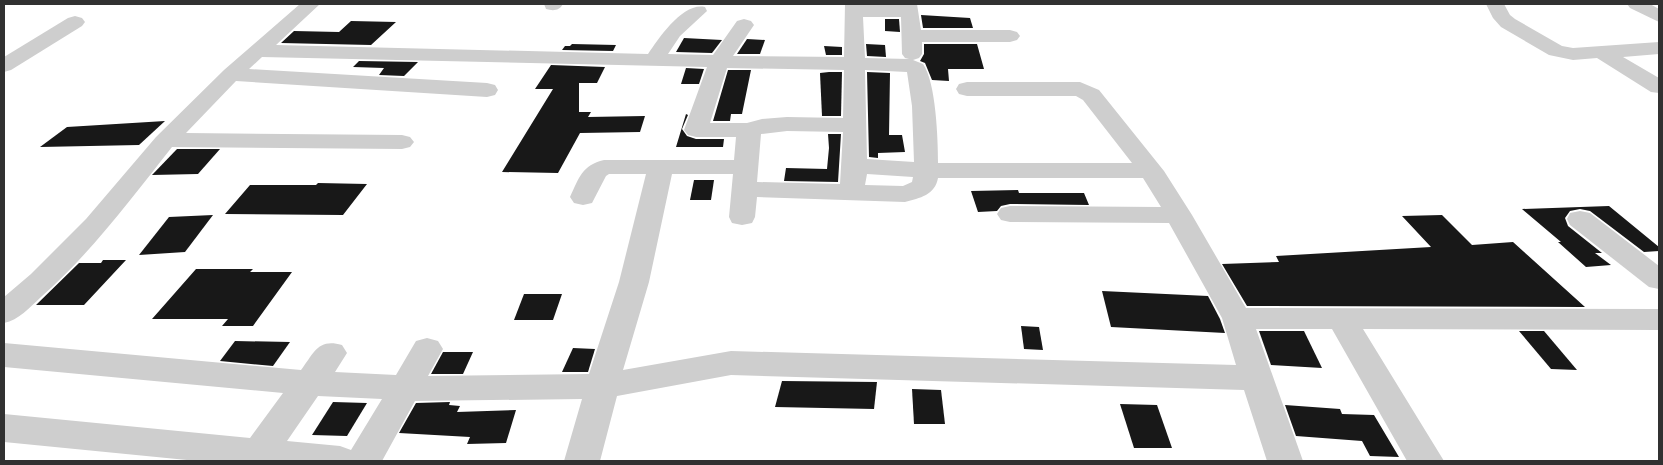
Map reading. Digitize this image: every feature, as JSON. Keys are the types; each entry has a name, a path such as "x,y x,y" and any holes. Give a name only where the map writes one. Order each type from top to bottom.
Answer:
{"street":[{"path":"4,314 41,281 96,225 166,140 231,74 311,4"},
{"path":"1495,4 1502,18 1508,23 1556,51 1573,54 1659,48"},
{"path":"1636,4 1659,16"},
{"path":"583,197 595,172 604,167 661,166 852,193 904,194 918,190 924,184 927,170 918,71 913,66 908,8 854,7 855,166 852,193"},
{"path":"653,61 674,32 698,11"},
{"path":"4,66 75,22"},
{"path":"744,25 720,62 696,130 751,130 756,127 771,125 855,125"},
{"path":"911,36 1010,36"},
{"path":"257,51 913,66"},
{"path":"1601,52 1659,87"},
{"path":"231,74 486,90"},
{"path":"967,89 1080,90 1091,95 1157,180 1237,318 1285,461"},
{"path":"742,217 748,137 751,130"},
{"path":"166,140 402,142"},
{"path":"582,461 602,386 634,282 661,166"},
{"path":"855,166 1157,180"},
{"path":"975,189 1157,180"},
{"path":"1010,214 1179,215"},
{"path":"1580,219 1659,280"},
{"path":"1237,318 1659,320"},
{"path":"1342,318 1387,398 1426,461"},
{"path":"364,461 427,349"},
{"path":"255,457 331,353"},
{"path":"4,355 309,383 405,388 602,386 731,363 1256,378"},
{"path":"4,428 255,457 340,461"}],"building":[{"path":"921,15 970,18 973,28 923,28"},
{"path":"885,19 899,19 900,32 885,31"},
{"path":"351,21 396,22 371,45 281,43 294,31 339,32"},
{"path":"684,38 722,40 712,53 676,52"},
{"path":"747,39 765,40 760,54 737,54"},
{"path":"572,44 616,45 613,51 562,50 565,46"},
{"path":"866,44 885,45 886,57 867,56"},
{"path":"924,44 977,44 984,69 948,69 949,81 932,80 925,63 920,61 924,54"},
{"path":"824,46 842,47 842,55 826,55"},
{"path":"359,61 418,62 404,76 379,75 384,68 353,67"},
{"path":"551,65 605,67 597,83 579,83 579,112 591,112 588,117 645,116 640,132 580,133 558,173 502,172 553,89 535,89"},
{"path":"686,68 704,69 699,84 681,84"},
{"path":"728,70 751,70 742,114 731,114 730,121 713,121"},
{"path":"842,72 841,116 822,116 820,73"},
{"path":"867,72 890,73 889,135 902,135 905,152 878,153 878,158 869,157"},
{"path":"686,114 688,115 682,129 687,136 696,139 724,139 723,147 676,147"},
{"path":"165,121 139,145 40,147 67,127"},
{"path":"828,134 841,134 838,182 784,181 786,168 827,169"},
{"path":"177,149 220,149 198,174 152,175"},
{"path":"694,180 714,180 711,200 690,200"},
{"path":"318,183 367,184 343,215 225,214 250,185 316,185"},
{"path":"1018,190 1019,193 1084,193 1089,205 1010,204 1001,206 997,211 978,212 971,191"},
{"path":"1609,206 1659,247 1659,251 1644,252 1590,211 1580,209 1570,211 1565,218 1568,226 1602,253 1595,253 1611,265 1586,267 1558,242 1561,242 1522,209"},
{"path":"213,215 185,252 139,255 169,217"},
{"path":"1442,215 1472,245 1513,242 1585,307 1247,306 1222,264 1279,262 1276,256 1431,247 1402,216"},
{"path":"103,260 126,260 84,305 36,305 79,263 101,263"},
{"path":"196,269 253,269 250,272 292,272 253,326 222,326 228,319 152,319"},
{"path":"1102,291 1208,296 1225,333 1111,327"},
{"path":"524,294 562,294 553,320 514,320"},
{"path":"1021,326 1039,327 1043,350 1024,349"},
{"path":"1259,331 1304,331 1322,368 1271,365"},
{"path":"1519,331 1544,331 1577,370 1551,369"},
{"path":"235,341 290,342 273,366 220,361"},
{"path":"573,348 595,349 588,372 562,372"},
{"path":"443,352 473,352 463,374 431,374"},
{"path":"782,381 877,382 874,409 775,407"},
{"path":"912,389 941,390 945,424 914,424"},
{"path":"333,402 367,403 347,436 312,435"},
{"path":"450,402 449,405 460,406 457,412 516,410 506,443 467,444 470,437 399,433 416,403"},
{"path":"1120,404 1157,405 1172,448 1134,448"},
{"path":"1285,405 1340,409 1342,414 1374,415 1399,457 1370,456 1362,441 1296,436"}]}
